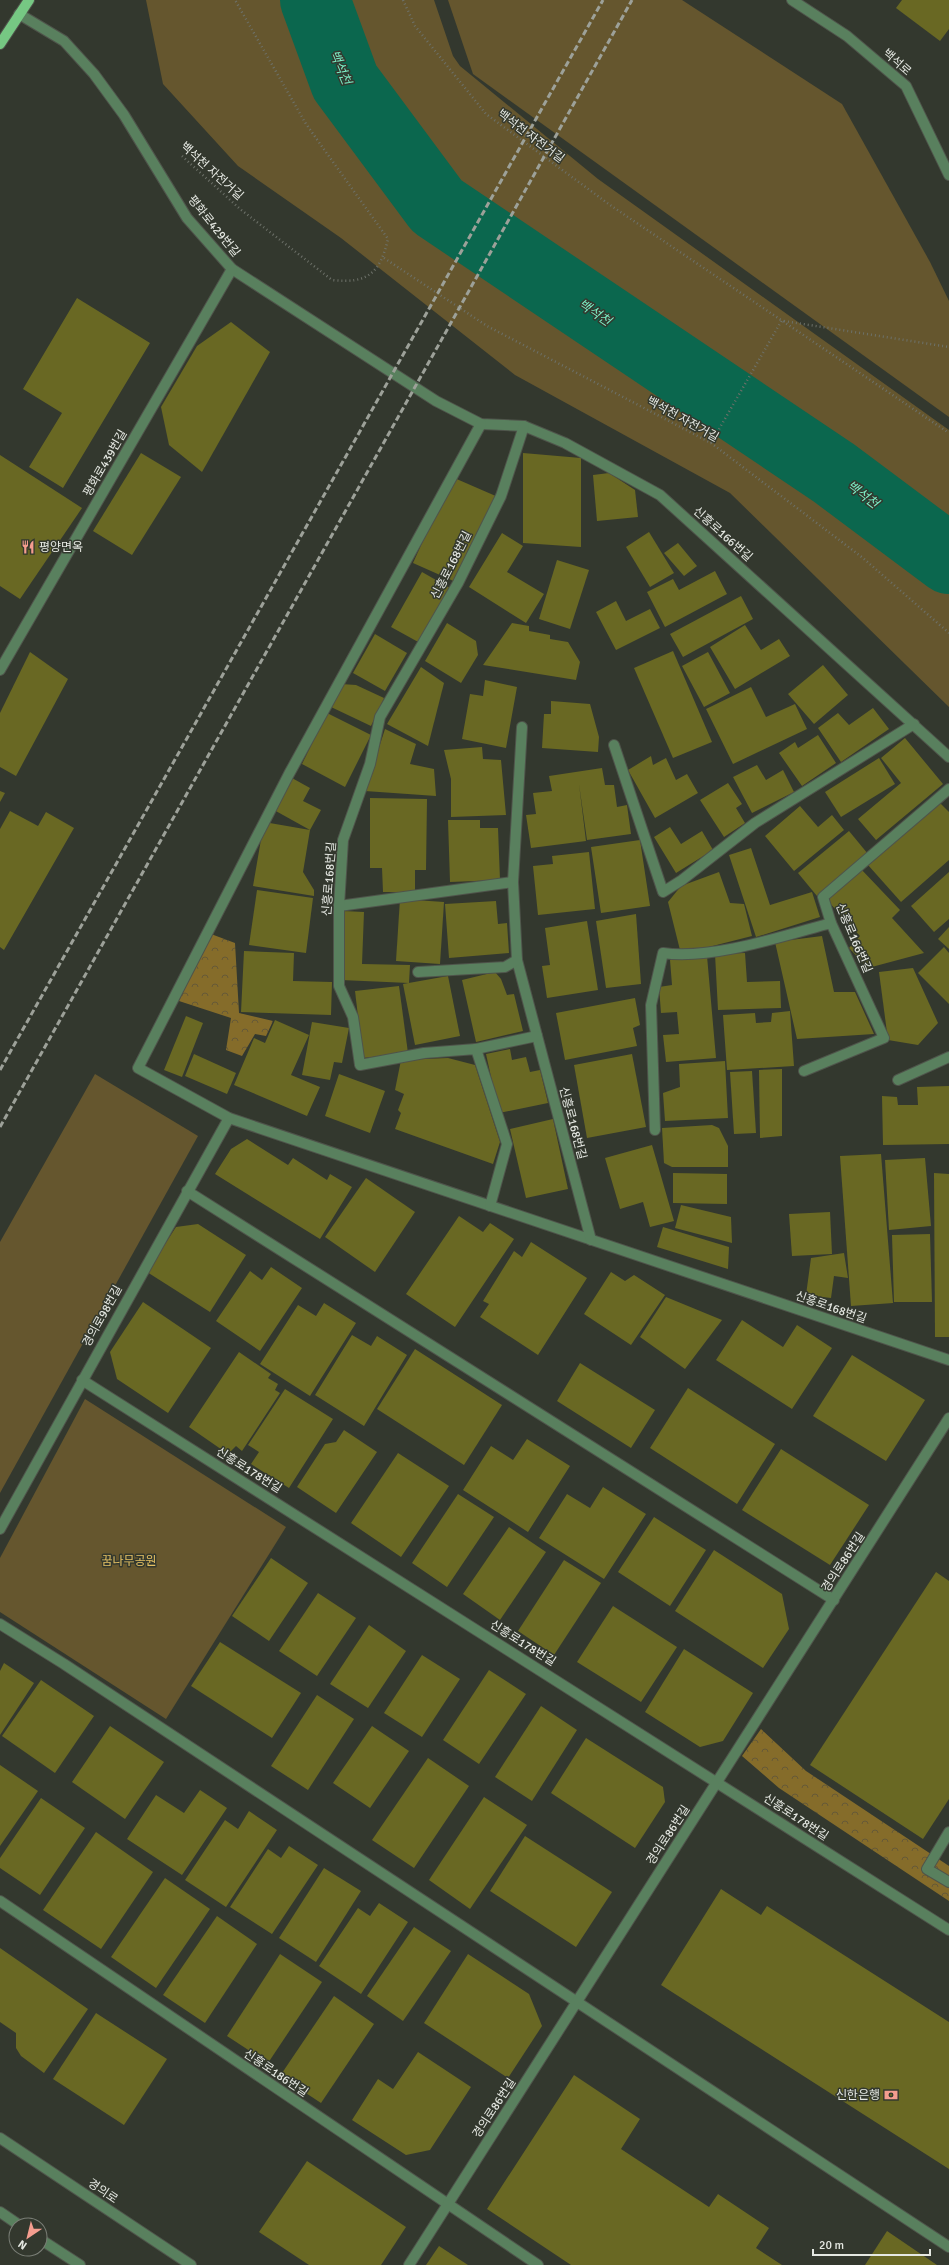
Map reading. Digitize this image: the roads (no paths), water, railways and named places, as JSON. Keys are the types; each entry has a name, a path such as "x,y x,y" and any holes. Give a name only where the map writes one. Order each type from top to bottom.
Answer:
{"main road":[{"path":"0,44 29,0"}],"street":[{"name":"백석로","path":"792,0 847,36 906,86 949,175"},
{"name":"평화로429번길","path":"19,14 64,41 94,74 124,115 187,218 232,269 436,401 481,424"},
{"name":"평화로439번길","path":"0,670 232,269"},
{"name":"신흥로166번길","path":"481,424 524,426 565,443 660,495 949,757"},
{"name":"신흥로168번길","path":"481,424 289,774 138,1068 229,1118 949,1360"},
{"name":"신흥로168번길","path":"476,1049 424,1053 360,1065 353,1017 338,986 339,906 343,840 370,764 380,717 458,583 500,496 524,426"},
{"path":"614,745 663,892 682,880 755,822 914,724"},
{"name":"신흥로168번길","path":"522,727 513,882 517,960 591,1240"},
{"name":"신흥로166번길","path":"804,1071 884,1038 831,923 822,898 949,789"},
{"path":"339,906 513,882"},
{"path":"655,1130 651,1005 663,953 681,956 752,944 831,923"},
{"path":"418,972 506,967 517,960"},
{"path":"490,1206 507,1144 476,1049 537,1036"},
{"path":"898,1080 949,1057"},
{"name":"경의로98번길","path":"0,1529 229,1118"},
{"path":"187,1191 834,1600"},
{"name":"신흥로178번길","path":"82,1380 718,1782 949,1930"},
{"name":"경의로86번길","path":"409,2265 949,1418"},
{"path":"0,1624 64,1664 949,2247"},
{"path":"949,1832 927,1868 949,1882"},
{"name":"신흥로186번길","path":"0,1901 538,2265"},
{"name":"경의로","path":"0,2138 191,2265"},
{"path":"48,2244 80,2265"}],"waterway":[{"name":"백석천","path":"315,0 345,82 437,206 834,473 949,559"}],"railway":[{"path":"0,1070 603,0"},
{"path":"0,1127 632,0"}],"place":[{"name":"평양면옥","path":"28,547"},
{"name":"신한은행","path":"891,2095"}],"park label":[{"name":"꿈나무공원","path":"129,1561"}]}
